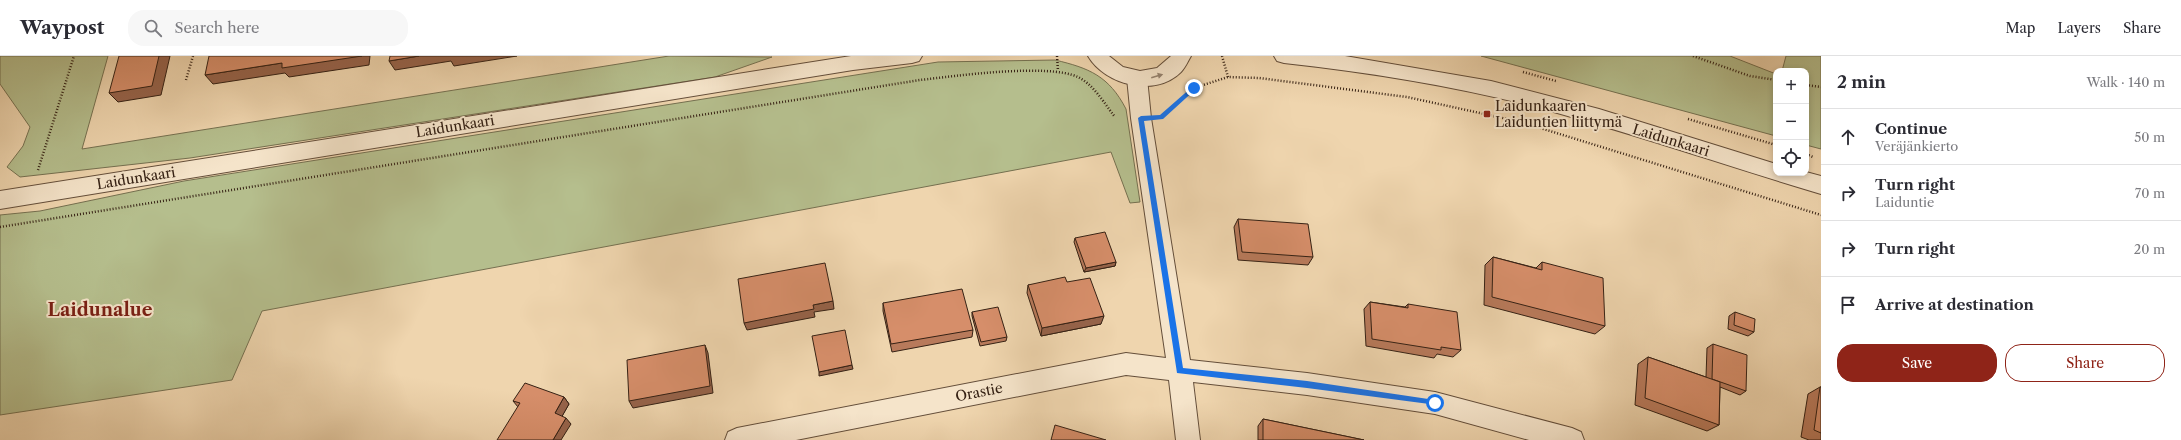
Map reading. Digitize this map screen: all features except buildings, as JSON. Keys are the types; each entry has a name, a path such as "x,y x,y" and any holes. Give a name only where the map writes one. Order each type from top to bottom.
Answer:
{"street":[{"name":"Laidunkaari","path":"0,200 845,64 912,56"},
{"path":"1098,56 1111,70 1123,75 1137,78 1161,75 1171,70 1181,56"},
{"name":"Laidunkaari","path":"1284,56 1361,64 1492,89 1583,113 1773,171"},
{"path":"1137,78 1141,118 1180,371 1188,440"},
{"path":"1789,176 1821,186"},
{"name":"Orastie","path":"737,440 778,436 1126,364 1307,384 1435,403 1572,440"}],"path":[{"path":"22,224 74,56"},
{"path":"186,80 193,56"},
{"path":"1057,56 1058,71"},
{"path":"1222,56 1228,77"},
{"path":"1693,56 1750,76 1773,80"},
{"path":"0,227 920,80 1003,73 1058,71 1077,77 1097,93 1116,117 1161,118 1194,88 1228,77 1260,78 1407,97 1521,122 1821,215"},
{"path":"1809,85 1820,87 1821,83"}],"green space":[{"path":"0,56 108,56 82,149 669,56 772,57 715,77 190,158 20,177 7,167 23,146 30,127 0,84"},
{"path":"1481,56 1730,56 1773,73 1773,135"},
{"path":"1786,56 1821,56 1821,149 1809,146 1809,68 1783,68"},
{"path":"1055,60 1078,66 1097,75 1113,89 1126,109 1140,202 1130,203 1111,152 262,311 232,380 0,415 0,215 40,211 184,181 938,62"}],"place":[{"name":"Laidunkaaren Laiduntien liittymä","path":"1487,114"}],"district":[{"name":"Laidunalue","path":"100,310"}],"route":[{"path":"1194,88 1161,118 1141,118 1180,371 1307,384 1435,403"}]}
